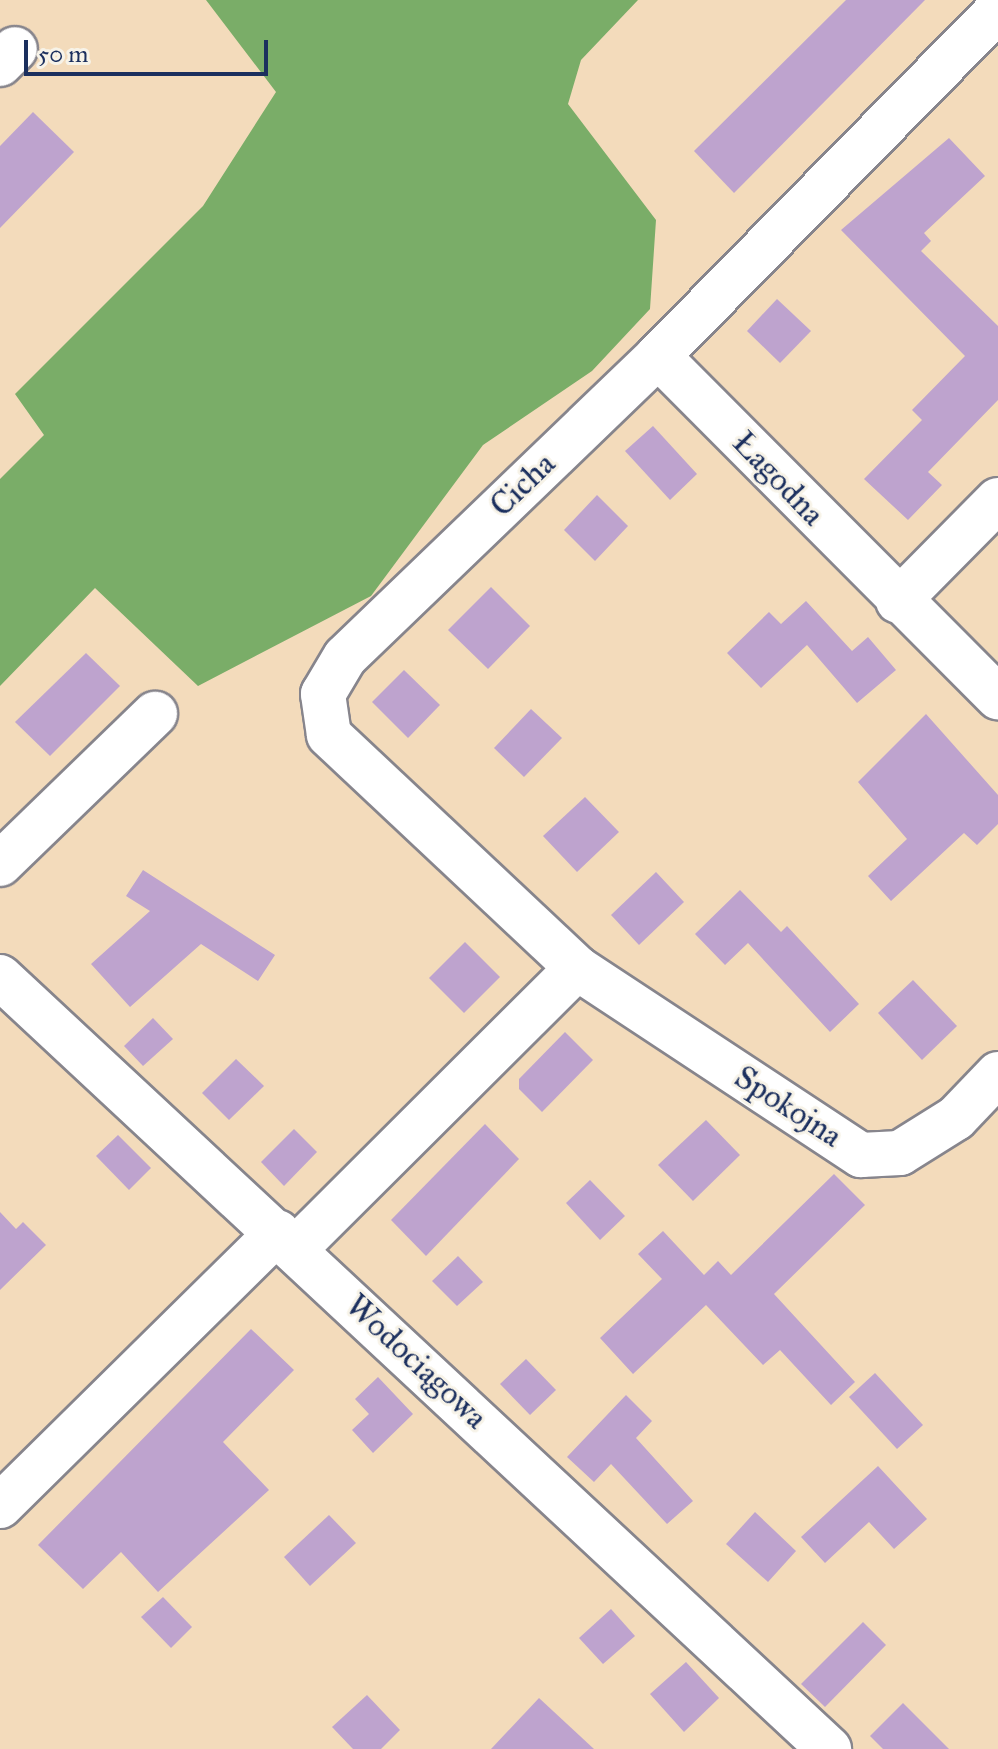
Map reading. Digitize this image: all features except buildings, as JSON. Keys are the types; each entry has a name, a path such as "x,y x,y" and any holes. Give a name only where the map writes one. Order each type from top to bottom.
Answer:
{"street":[{"name":"Cicha","path":"577,968 329,735 323,694 345,657 658,356 998,10"},
{"name":"Łagodna","path":"658,356 898,601 998,697"},
{"path":"898,601 998,500"},
{"path":"0,864 155,714"},
{"path":"0,1506 577,968"},
{"name":"Spokojna","path":"577,968 861,1155 900,1153 956,1118 998,1074"},
{"name":"Wodociągowa","path":"0,977 286,1240 829,1749"}],"green space":[{"path":"206,0 638,0 581,60 568,104 656,220 650,309 592,371 483,445 371,596 198,686 95,588 0,686 0,479 44,435 15,394 203,206 276,92"}]}
